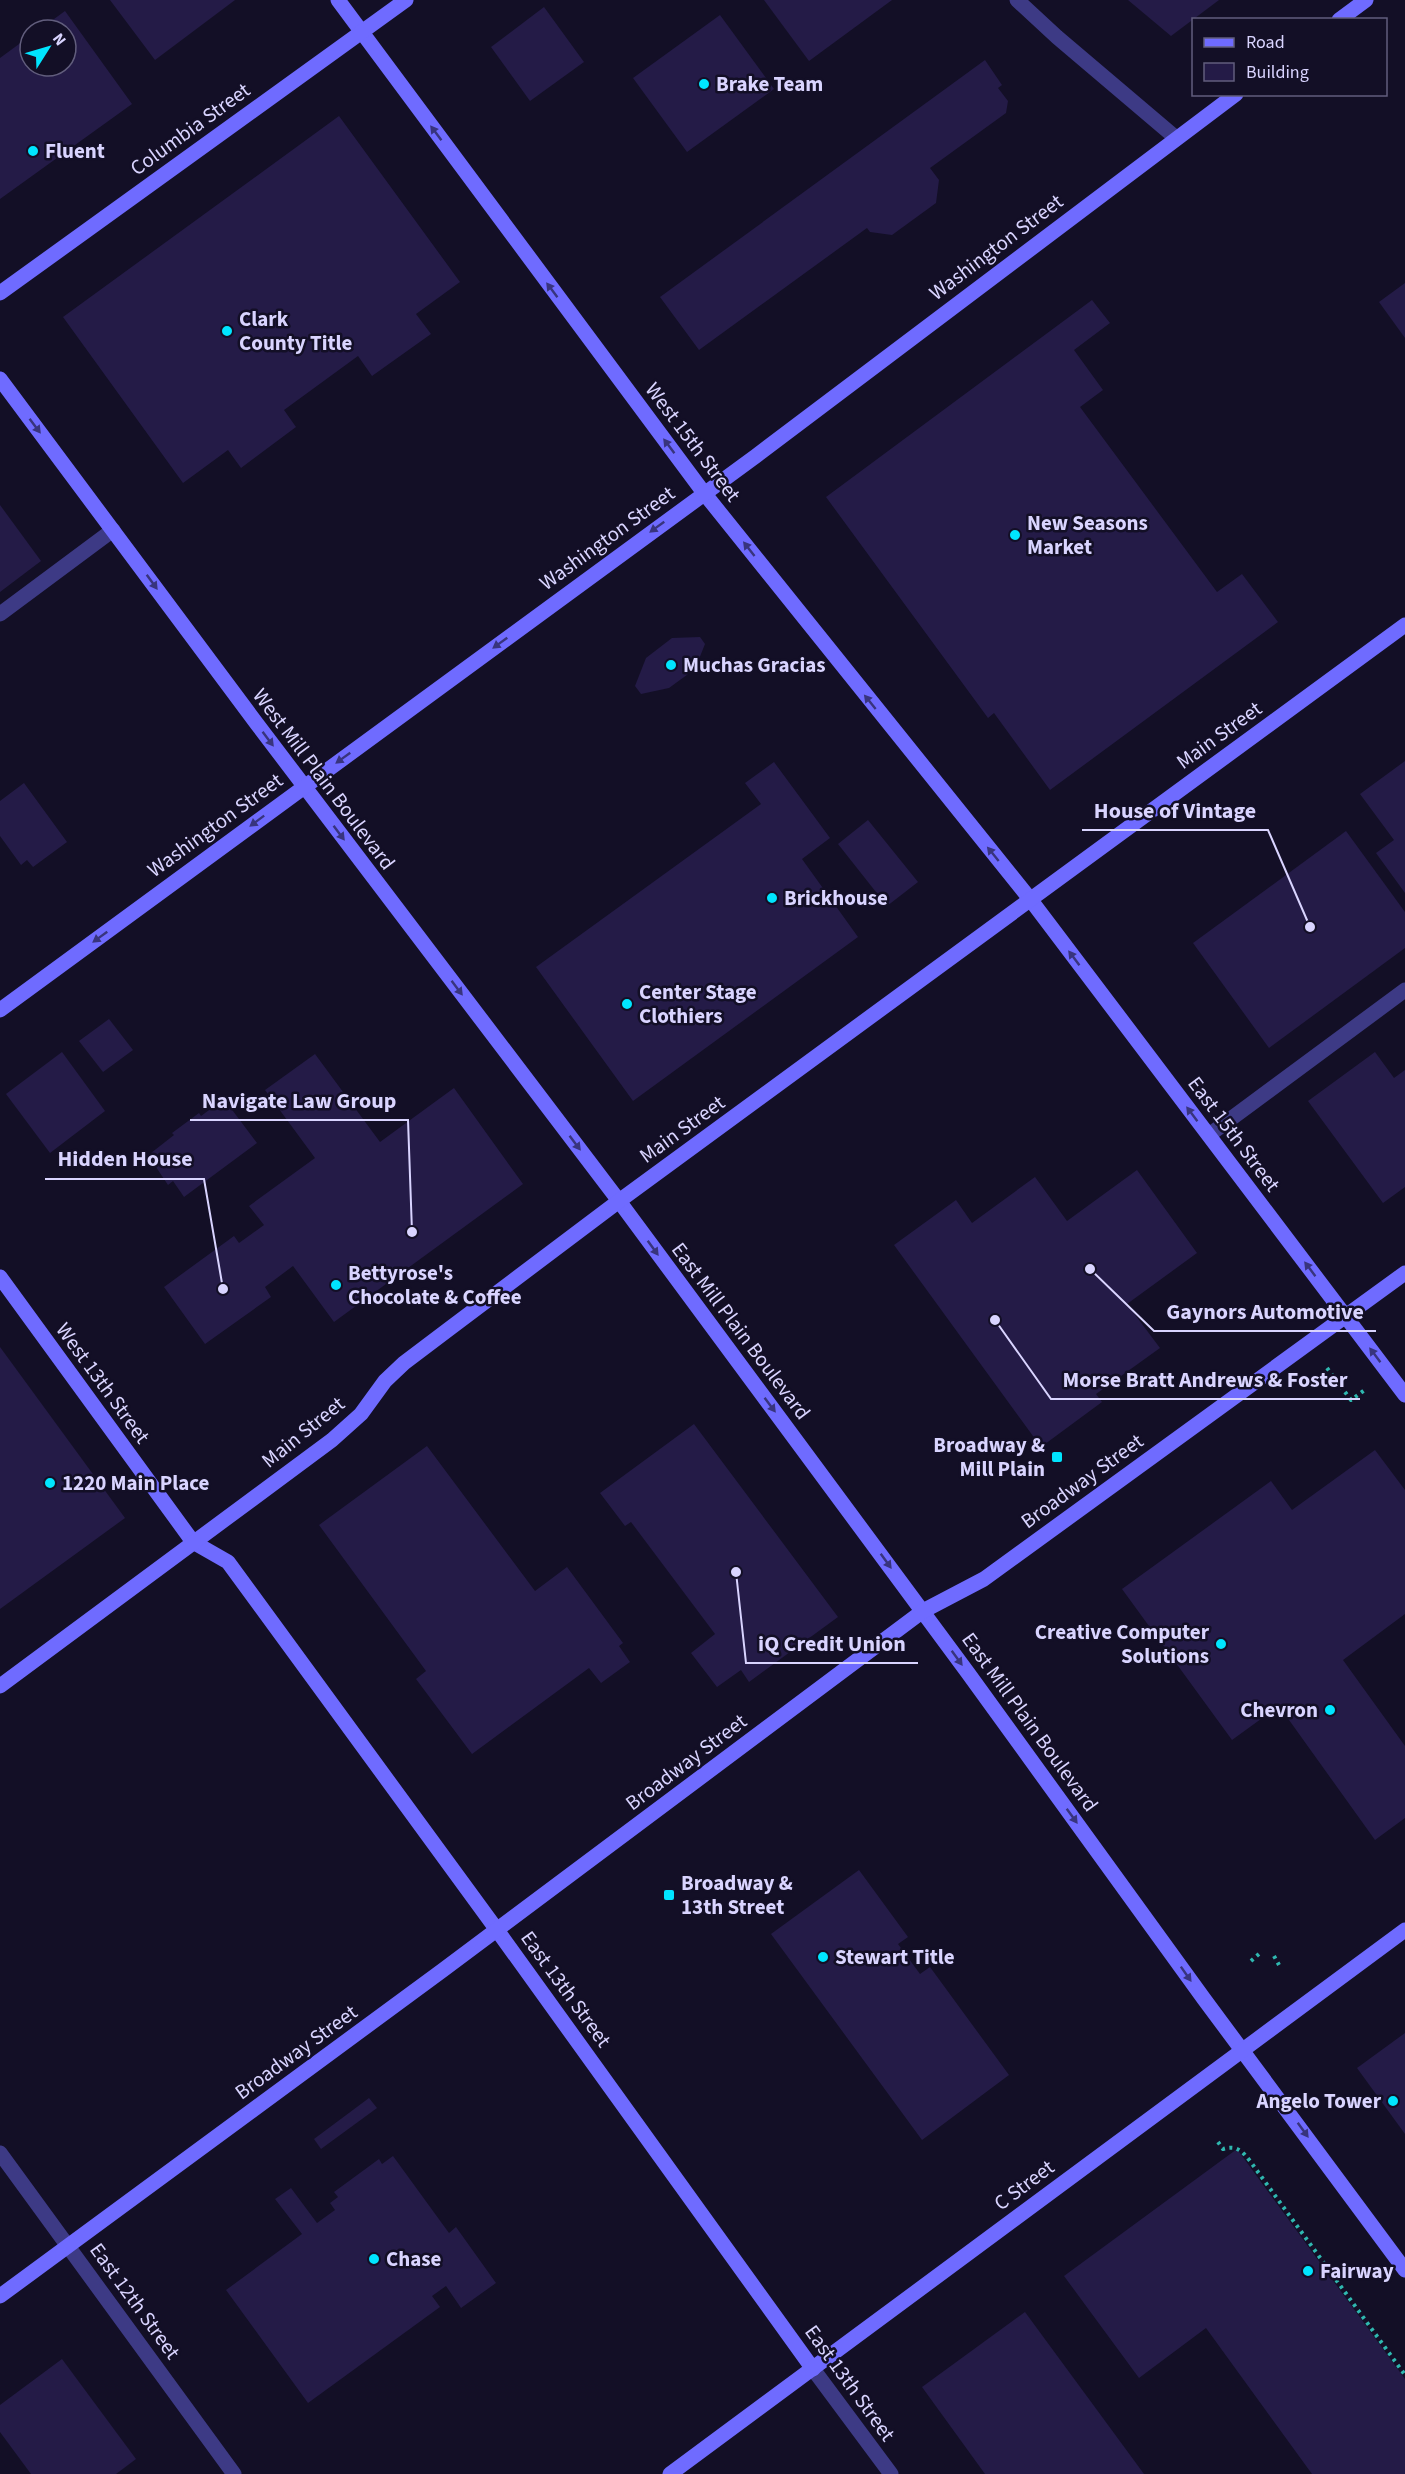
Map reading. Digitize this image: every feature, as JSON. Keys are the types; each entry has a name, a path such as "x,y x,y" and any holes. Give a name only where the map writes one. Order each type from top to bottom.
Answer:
{"main road":[{"name":"West 15th Street","path":"338,0 704,493 1030,899"},
{"name":"Columbia Street","path":"0,293 406,0"},
{"path":"1342,18 1366,0"},
{"name":"Washington Street","path":"0,1010 704,493 1233,96"},
{"name":"West Mill Plain Boulevard","path":"0,379 303,786 619,1201"},
{"name":"Main Street","path":"0,1686 332,1440 361,1414 385,1381 404,1363 619,1201 1405,625"},
{"name":"East 15th Street","path":"1030,899 1405,1395"},
{"name":"East Mill Plain Boulevard","path":"619,1201 923,1611 1405,2270"},
{"name":"Broadway Street","path":"0,2296 497,1930 923,1611 984,1579 1405,1273"},
{"name":"West 13th Street","path":"0,1277 193,1542"},
{"name":"East 13th Street","path":"193,1542 228,1562 497,1930 813,2369"},
{"name":"C Street","path":"670,2474 1405,1930"}],"street":[{"path":"1017,0 1176,138"},
{"path":"0,614 113,530"},
{"path":"1209,1135 1405,990"},
{"name":"East 12th Street","path":"0,2153 234,2474"},
{"name":"East 13th Street","path":"813,2369 891,2474"}],"path":[{"path":"1327,1368 1351,1400 1370,1387"},
{"path":"1251,1961 1259,1954"},
{"path":"1274,1956 1279,1965"},
{"path":"1218,2142 1223,2149 1232,2147 1240,2150 1250,2161 1405,2375"}],"building":[{"path":"110,0 235,0 155,60"},
{"path":"764,0 892,0 809,61"},
{"path":"1128,0 1219,0 1192,18 1171,36"},
{"path":"544,7 584,62 530,101 491,47"},
{"name":"Fluent","path":"65,11 70,18 55,18"},
{"name":"Brake Team","path":"720,15 774,89 687,152 633,78"},
{"name":"Fluent","path":"78,29 132,104 0,199 0,58 18,45 18,78 78,78"},
{"path":"985,60 1002,85 998,88 1008,101 1006,113 930,168 939,180 936,203 892,235 870,232 867,228 699,350 660,297"},
{"path":"339,116 460,282 416,314 431,334 372,376 358,356 284,410 296,427 241,468 228,450 183,483 63,317"},
{"path":"1405,283 1405,338 1379,302"},
{"name":"New Seasons Market","path":"1092,300 1110,323 1074,350 1103,390 1080,407 1217,592 1242,574 1278,622 1050,790 994,713 988,718 826,497"},
{"path":"0,505 41,561 0,592"},
{"path":"700,637 705,644 695,669 669,688 641,694 635,686 646,658 672,638"},
{"path":"1405,761 1405,893 1376,853 1394,840 1360,794"},
{"path":"774,762 830,838 802,859 858,937 633,1101 536,967 761,804 745,783"},
{"path":"24,783 67,842 33,867 27,860 21,865 0,836 0,801"},
{"path":"868,820 918,882 887,906 838,844"},
{"path":"1346,831 1405,912 1405,948 1269,1048 1193,943"},
{"path":"109,1019 133,1050 103,1072 79,1041"},
{"path":"62,1052 105,1111 50,1153 6,1094"},
{"path":"1375,1052 1394,1078 1405,1070 1405,1187 1383,1203 1308,1101"},
{"path":"315,1054 380,1142 454,1088 523,1184 334,1322 293,1266 265,1287 271,1297 205,1344 164,1287 234,1236 239,1243 264,1225 249,1206 315,1158 265,1090"},
{"path":"224,1099 257,1143 184,1197 173,1181 168,1185 154,1164 157,1161 151,1153 174,1135 172,1133 199,1113 201,1116"},
{"path":"1137,1170 1197,1253 1127,1304 1160,1348 1096,1394 1102,1402 1041,1447 894,1245 956,1200 972,1223 1035,1177 1067,1221"},
{"name":"1220 Main Place","path":"0,1347 125,1518 0,1609"},
{"path":"694,1424 838,1617 749,1682 741,1670 717,1687 691,1653 715,1634 631,1522 625,1526 600,1493"},
{"path":"427,1446 535,1591 567,1567 623,1643 619,1646 630,1662 601,1683 589,1668 472,1754 416,1679 426,1671 319,1525"},
{"path":"1375,1450 1405,1490 1405,1614 1343,1660 1405,1746 1405,1818 1375,1840 1279,1706 1232,1740 1122,1589 1271,1481 1292,1510"},
{"path":"859,1870 908,1937 898,1944 920,1974 930,1967 1009,2075 922,2140 771,1934"},
{"name":"Angelo Tower","path":"1405,2033 1405,2134 1357,2068"},
{"path":"369,2098 377,2108 321,2149 314,2139"},
{"path":"1237,2149 1405,2379 1405,2474 1312,2474 1206,2328 1139,2378 1064,2276"},
{"name":"Chase","path":"393,2156 449,2233 456,2227 496,2283 461,2308 446,2286 432,2296 440,2307 308,2403 226,2290 302,2234 275,2199 291,2188 317,2223 335,2210 330,2203 338,2197 334,2192 379,2159 382,2164"},
{"path":"1025,2312 1144,2474 985,2474 922,2387"},
{"path":"62,2359 136,2459 116,2474 31,2474 0,2432 0,2405"}],"place":[{"name":"Brake Team","path":"704,84"},
{"name":"Fluent","path":"33,151"},
{"name":"Clark County Title","path":"227,331"},
{"name":"New Seasons Market","path":"1015,535"},
{"name":"Muchas Gracias","path":"671,665"},
{"name":"Brickhouse","path":"772,898"},
{"name":"House of Vintage","path":"1310,927"},
{"name":"Center Stage Clothiers","path":"627,1004"},
{"name":"Navigate Law Group","path":"412,1232"},
{"name":"Gaynors Automotive","path":"1090,1269"},
{"name":"Bettyrose's Chocolate & Coffee","path":"336,1285"},
{"name":"Hidden House","path":"223,1289"},
{"name":"Morse Bratt Andrews & Foster","path":"995,1320"},
{"name":"Broadway & Mill Plain","path":"1057,1457"},
{"name":"1220 Main Place","path":"50,1483"},
{"name":"iQ Credit Union","path":"736,1572"},
{"name":"Creative Computer Solutions","path":"1221,1644"},
{"name":"Chevron","path":"1330,1710"},
{"name":"Broadway & 13th Street","path":"669,1895"},
{"name":"Stewart Title","path":"823,1957"},
{"name":"Angelo Tower","path":"1393,2101"},
{"name":"Chase","path":"374,2259"},
{"name":"Fairway","path":"1308,2271"}]}
